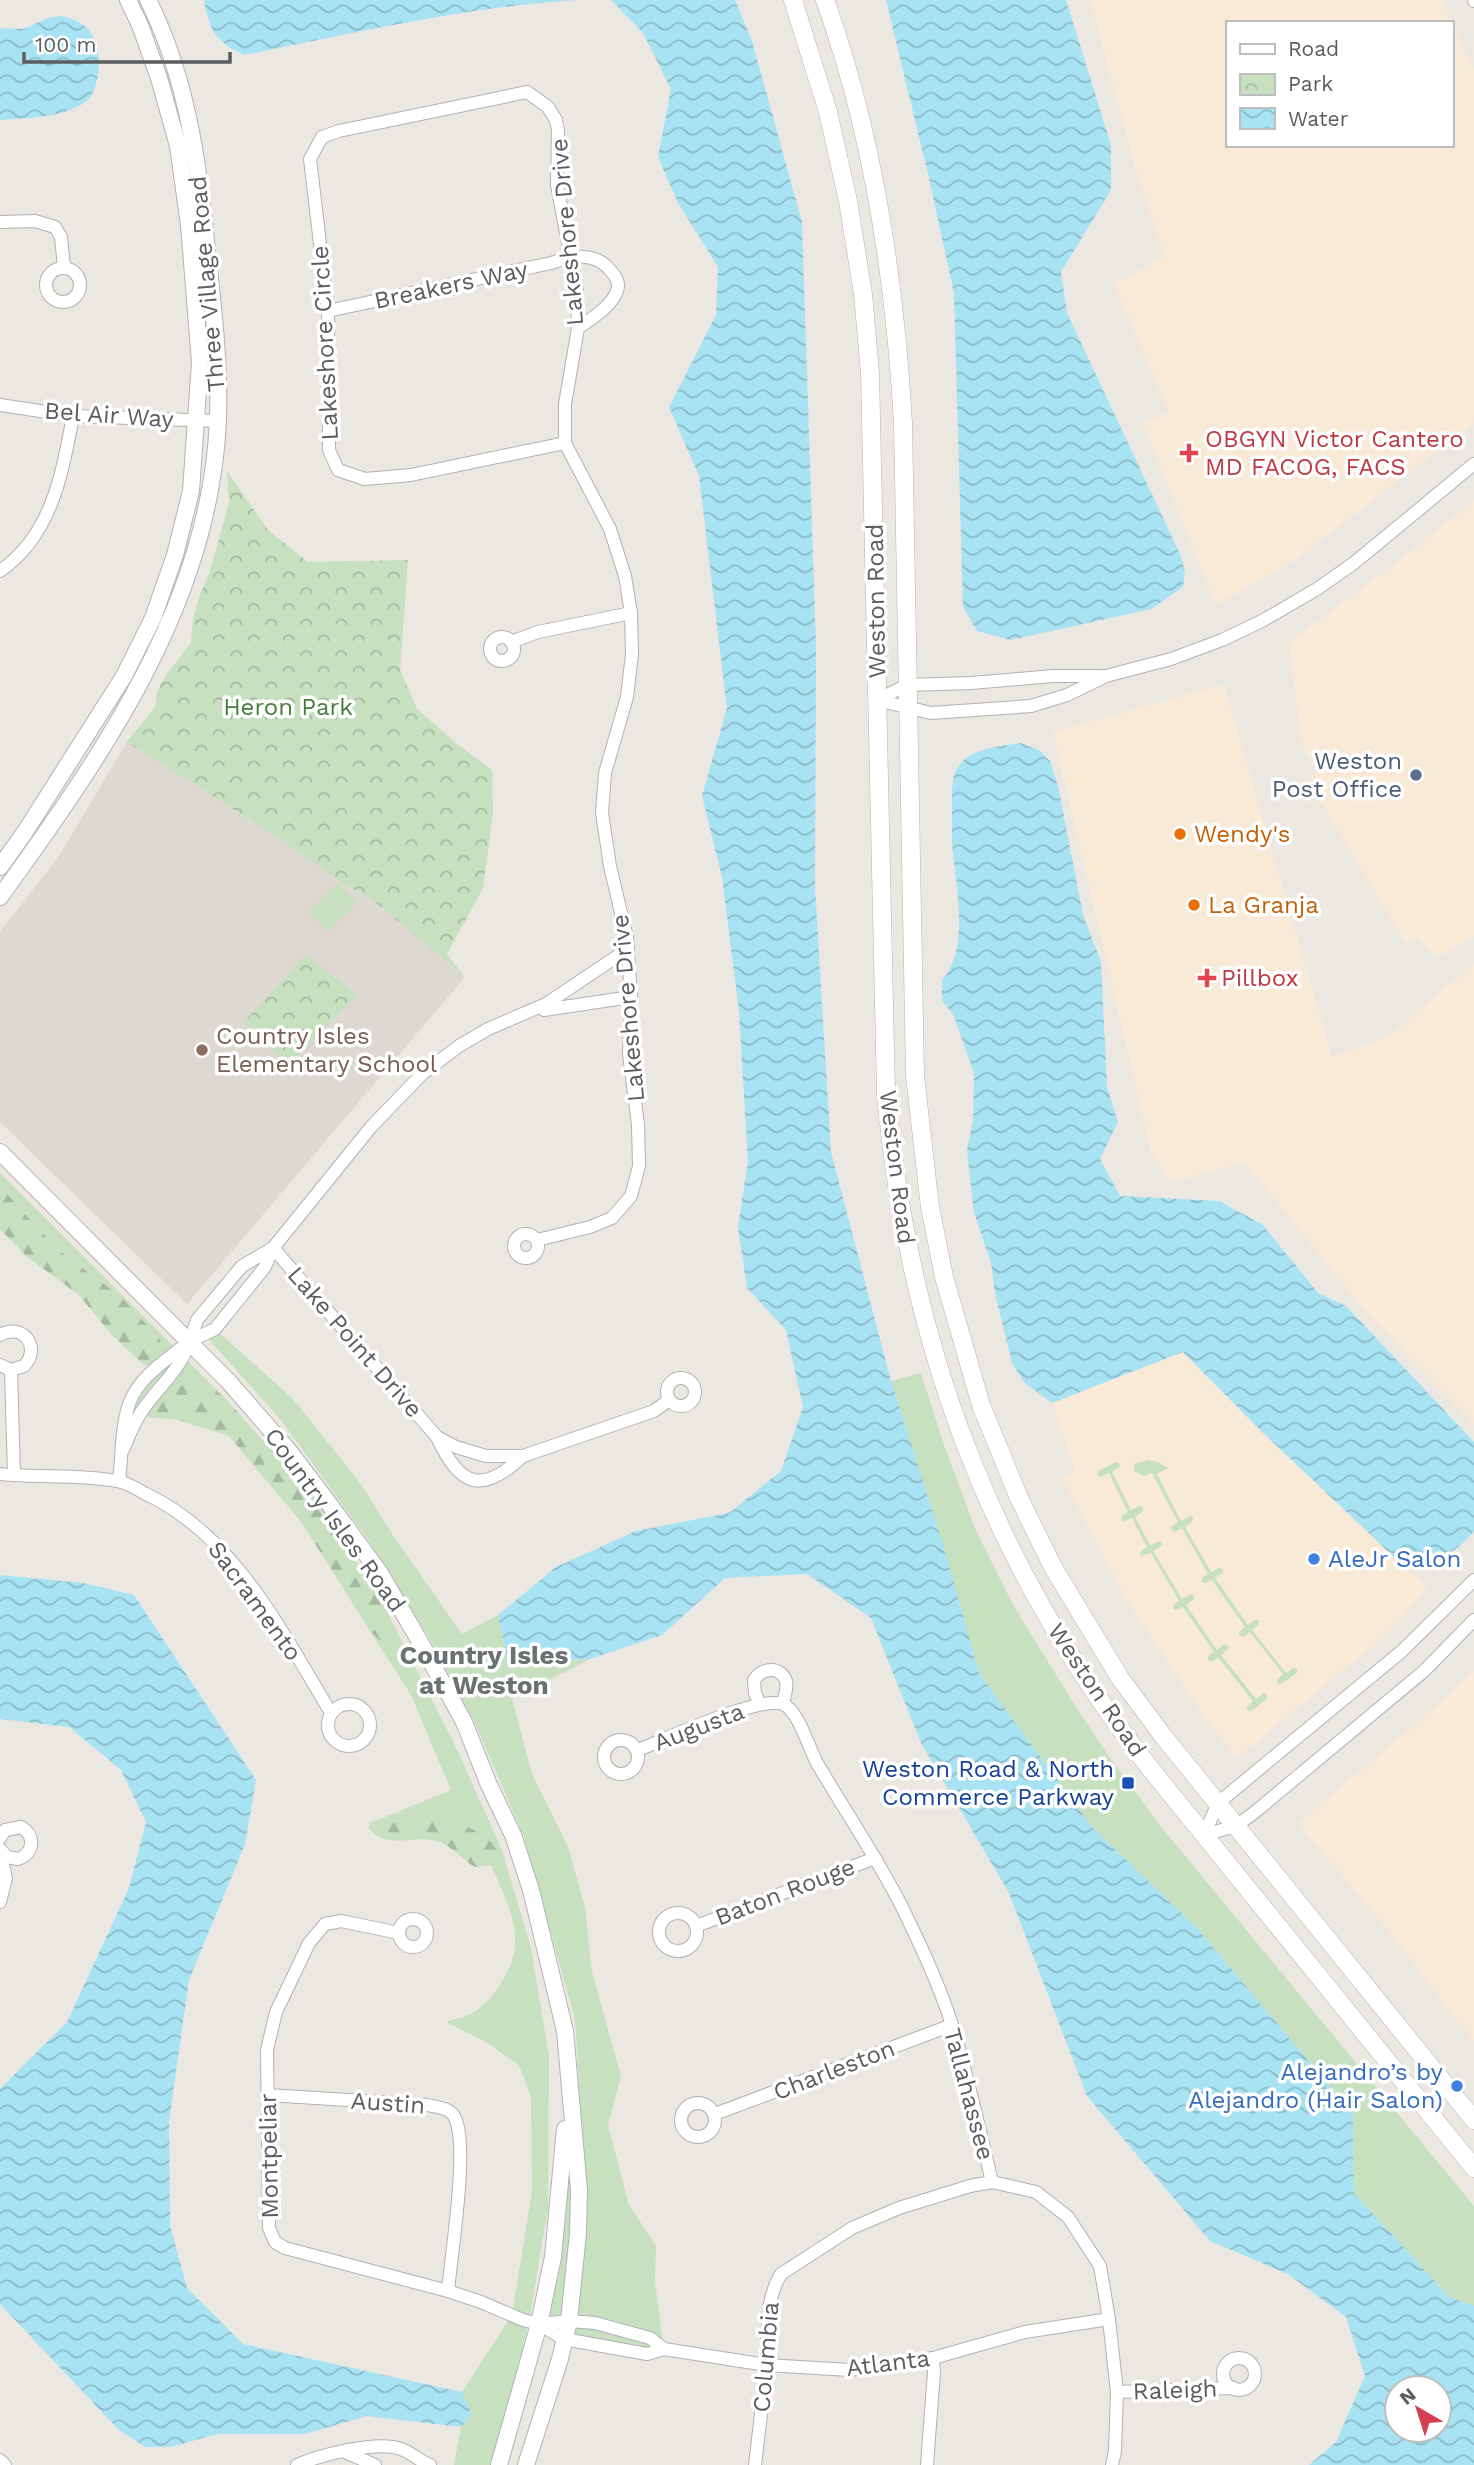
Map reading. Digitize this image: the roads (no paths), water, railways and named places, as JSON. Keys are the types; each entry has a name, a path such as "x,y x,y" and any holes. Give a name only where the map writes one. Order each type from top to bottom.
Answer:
{"main road":[{"name":"Weston Road","path":"793,0 817,74 842,174 863,294 873,417 887,1094 903,1227 928,1334 946,1394 981,1487 1032,1591 1076,1666 1114,1722 1474,2168"},
{"name":"Weston Road","path":"825,0 861,119 878,197 891,282 903,424 915,1076 930,1208 954,1316 995,1442 1025,1513 1054,1569 1120,1678 1163,1736 1474,2120"}],"street":[{"name":"Three Village Road","path":"0,867 124,676 153,618 175,555 191,491 200,362 189,225 178,146 159,78 128,0"},
{"name":"Three Village Road","path":"0,897 110,737 141,684 170,625 194,557 210,488 218,421 218,358 193,141 176,71 148,0"},
{"name":"Lakeshore Circle","path":"548,107 527,92 339,131 322,137 310,159 328,311 329,450 338,470 365,479 411,475 565,443"},
{"name":"Lakeshore Drive","path":"537,1240 590,1227 612,1218 631,1196 639,1166 638,1125 629,1054 631,997 628,949 610,866 603,813 605,773 627,697 632,654 631,613 625,576 610,529 565,443 565,404 578,328 578,290 558,185 558,130 556,120 548,107"},
{"path":"0,222 35,221 55,227 61,237 64,267"},
{"path":"573,256 591,257 605,263 616,276 619,285 616,294 599,313 578,328"},
{"name":"Breakers Way","path":"328,311 573,256"},
{"name":"Bel Air Way","path":"0,405 73,416 218,421"},
{"path":"0,571 18,559 42,524 60,480 73,416"},
{"path":"877,700 931,713 1031,706 1067,695 1106,676 1181,656 1222,640 1285,609 1317,589 1354,563 1474,464"},
{"path":"511,642 538,632 631,613"},
{"path":"877,700 907,685 1053,676 1106,676"},
{"path":"190,1341 215,1329 265,1268 273,1248 371,1127 422,1074 459,1046 488,1030 530,1013 628,949"},
{"path":"530,1013 578,1003 631,997"},
{"name":"Country Isles Road","path":"0,1152 190,1341 289,1451 380,1573 464,1722 489,1785 513,1835 531,1890 565,2031 579,2190 578,2233 569,2321 526,2465"},
{"path":"119,1481 123,1450 139,1416 185,1356 197,1320 242,1266 273,1248"},
{"name":"Lake Point Drive","path":"273,1248 437,1437 453,1467 463,1475 484,1481 500,1476 523,1456"},
{"path":"0,1335 21,1332 32,1348 29,1361 18,1369 5,1368 14,1475"},
{"name":"Lake Point Drive","path":"437,1437 472,1453 486,1456 523,1456 654,1412 669,1400"},
{"name":"Sacramento","path":"0,1474 119,1481 167,1504 209,1536 230,1560 272,1617 331,1713"},
{"path":"1204,1835 1218,1804 1402,1651 1474,1580"},
{"path":"1204,1835 1236,1826 1424,1671 1474,1620"},
{"name":"Tallahassee","path":"760,1704 755,1693 754,1680 764,1671 771,1669 785,1679 787,1684 783,1704 795,1716 816,1761 901,1906 952,2025 992,2182 1036,2192 1068,2217 1100,2266 1117,2392 1112,2465"},
{"path":"760,1704 783,1704"},
{"name":"Augusta","path":"638,1750 760,1704"},
{"path":"0,1838 5,1830 15,1826 25,1830 31,1838 31,1850 23,1858 12,1859 1,1851"},
{"path":"0,1902 6,1878 1,1851"},
{"name":"Baton Rouge","path":"696,1926 875,1858"},
{"name":"Montpeliar","path":"399,1933 335,1921 325,1924 313,1936 276,2012 267,2050 269,2228 275,2242 285,2248 448,2291 539,2324"},
{"name":"Charleston","path":"715,2114 952,2025"},
{"name":"Country Isles Road","path":"499,2465 539,2324 553,2257 569,2088"},
{"name":"Austin","path":"268,2095 427,2105 446,2109 455,2117 461,2149 448,2291"},
{"name":"Columbia","path":"755,2465 770,2300 781,2274 852,2228 970,2186 992,2182"},
{"name":"Atlanta","path":"539,2324 564,2339 647,2354 664,2349 766,2365 850,2370 933,2358 1025,2332 1109,2319"},
{"name":"Atlanta","path":"539,2324 569,2321 595,2323 650,2338 664,2349"},
{"path":"927,2465 933,2358"},
{"name":"Raleigh","path":"1117,2392 1234,2388"},
{"path":"297,2465 325,2455 369,2446 391,2446 430,2465"},
{"path":"345,2452 375,2465"},
{"path":"0,2460 5,2465"}],"water":[{"path":"204,0 578,0 494,8 244,55 215,34"},
{"path":"611,0 735,0 752,41 802,222 816,648 815,887 831,1152 891,1381 943,1544 979,1673 1091,1826 1197,1928 1353,2114 1354,2193 1449,2297 1474,2306 1474,2465 1309,2465 1336,2442 1365,2376 1346,2317 1288,2274 1210,2241 1087,2096 1009,1893 921,1743 871,1618 807,1574 725,1578 662,1635 590,1659 508,1663 498,1615 556,1567 636,1531 729,1513 781,1471 803,1407 786,1330 747,1288 738,1227 748,1162 739,1011 722,877 702,796 727,708 699,476 669,407 716,315 718,267 678,203 658,157 671,89 643,33"},
{"path":"886,0 1066,0 1111,145 1111,190 1061,272 1067,313 1180,554 1185,571 1183,587 1151,609 1010,640 977,631 963,607 954,293"},
{"path":"60,16 81,23 94,38 99,69 91,96 84,103 65,112 0,120 0,28 24,29 48,18"},
{"path":"1021,743 1039,750 1050,761 1058,786 1083,915 1101,962 1107,1087 1118,1122 1100,1159 1120,1196 1219,1201 1263,1225 1318,1293 1346,1306 1474,1442 1474,1531 1449,1554 1429,1562 1408,1563 1397,1560 1261,1431 1183,1352 1052,1403 1025,1383 1012,1363 995,1293 991,1263 974,1213 967,1150 973,1120 974,1073 953,1014 942,1001 942,980 951,967 959,933 952,843 952,789 955,773 960,764 973,754"},
{"path":"0,1575 83,1583 134,1595 256,1780 245,1844 189,1980 169,2121 170,2225 187,2288 243,2344 462,2392 472,2415 461,2427 367,2416 305,2434 217,2434 171,2447 145,2447 119,2430 0,2304 0,2089 67,2022 129,1888 146,1822 121,1770 69,1727 0,1719"}],"place":[{"name":"OBGYN Victor Cantero MD FACOG, FACS","path":"1189,453"},
{"name":"Weston Post Office","path":"1416,775"},
{"name":"Wendy's","path":"1180,834"},
{"name":"La Granja","path":"1194,905"},
{"name":"Pillbox","path":"1207,978"},
{"name":"Country Isles Elementary School","path":"202,1050"},
{"name":"AleJr Salon","path":"1314,1559"},
{"name":"Weston Road & North Commerce Parkway","path":"1128,1783"},
{"name":"Alejandro’s by Alejandro (Hair Salon)","path":"1457,2086"}],"district":[{"name":"Country Isles at Weston","path":"484,1670"}],"park label":[{"name":"Heron Park","path":"288,707"}]}
